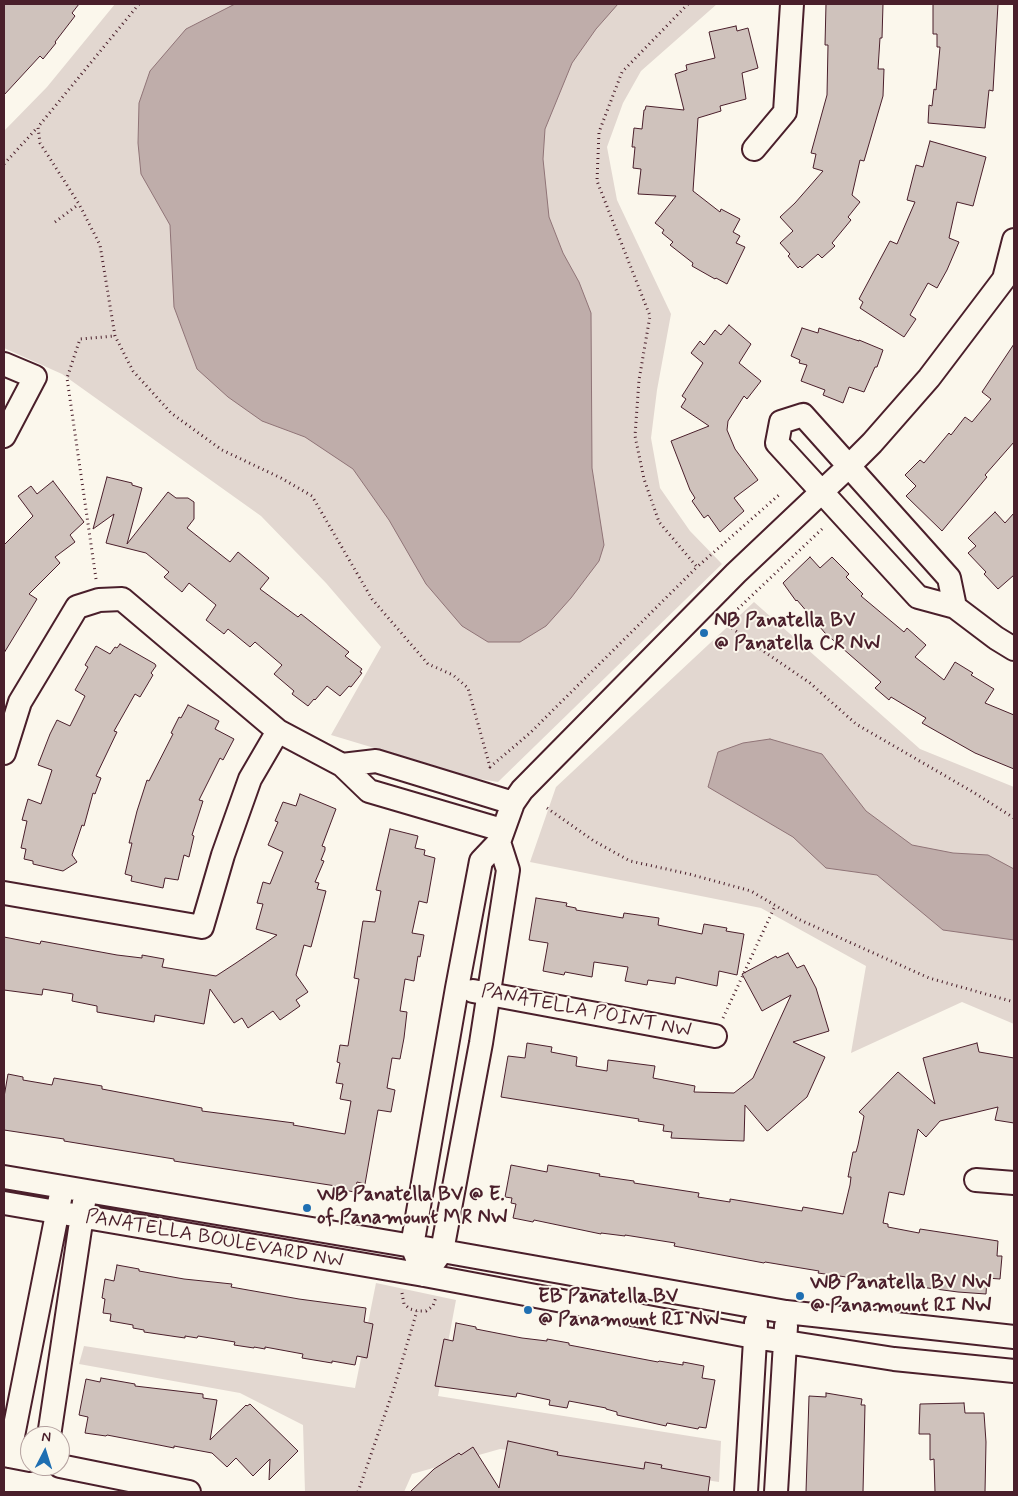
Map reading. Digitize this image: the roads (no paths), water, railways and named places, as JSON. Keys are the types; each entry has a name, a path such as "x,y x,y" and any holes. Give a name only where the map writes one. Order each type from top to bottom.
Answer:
{"street":[{"path":"754,149 785,112 792,4"},
{"path":"424,1275 412,1246 457,988 481,861 500,836 513,803 522,790 736,573 848,468 929,378 1004,279 1014,240"},
{"path":"4,364 35,377 4,436"},
{"path":"955,607 949,578 848,468 803,415 782,422 777,443 823,491 918,597 955,607 1014,649"},
{"path":"4,753 20,702 77,607 99,600 122,599 278,731 342,765 370,791 500,836"},
{"path":"4,893 202,927 223,855 250,779 278,731"},
{"path":"342,765 376,761 513,803"},
{"path":"424,1275 442,1251 481,1043 508,870 500,836"},
{"name":"PANATELLA POINT NW","path":"457,988 716,1036"},
{"name":"PANATELLA BOULEVARD NW","path":"4,1178 442,1251 786,1312 1014,1337"},
{"path":"976,1180 1014,1183"},
{"path":"14,1457 62,1188"},
{"path":"51,1426 85,1192"},
{"name":"PANATELLA BOULEVARD NW","path":"4,1203 424,1275 785,1342 894,1359 1014,1371"},
{"path":"746,1492 757,1307"},
{"path":"776,1492 786,1312"},
{"path":"70,1468 189,1492"}],"place":[{"name":"NB Panatella BV @ Panatella CR NW","path":"704,633"},
{"name":"WB Panatella BV @ E. of Panamount MR NW","path":"307,1208"},
{"name":"WB Panatella BV NW @ Panamount RI NW","path":"800,1296"},
{"name":"EB Panatella BV @ Panamount RI NW","path":"528,1310"}]}
